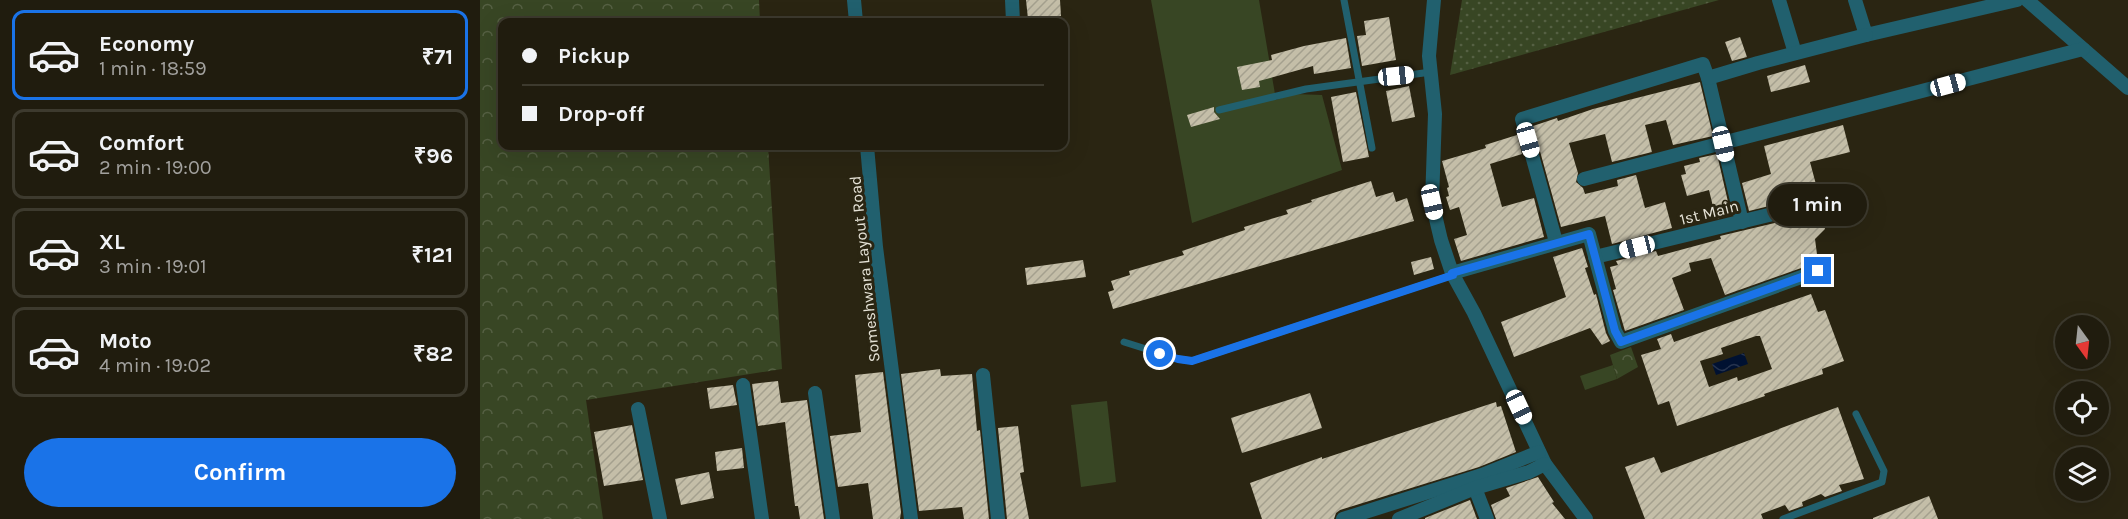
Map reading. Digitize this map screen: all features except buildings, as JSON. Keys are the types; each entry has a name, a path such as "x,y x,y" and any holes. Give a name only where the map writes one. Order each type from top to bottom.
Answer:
{"street":[{"path":"854,0 856,18"},
{"path":"1012,0 1013,18"},
{"path":"1434,0 1429,56 1435,114 1432,202 1441,240 1453,274 1474,313 1542,458 1586,519"},
{"path":"1779,0 1795,53"},
{"path":"1855,0 1866,35"},
{"path":"1708,78 1866,35 2017,0"},
{"path":"2027,0 2128,88"},
{"path":"1584,179 2083,49"},
{"path":"1556,242 1522,119 1703,64 1742,222"},
{"name":"Someshwara Layout Road","path":"867,150 876,247 911,519"},
{"name":"1st Main","path":"1595,257 1831,200"},
{"path":"1453,274 1589,234 1615,331 1621,342 1818,271"},
{"path":"983,375 998,519"},
{"path":"743,385 762,519"},
{"path":"815,393 833,519"},
{"path":"638,409 660,519"},
{"path":"1342,519 1529,472 1542,458"},
{"path":"1399,519 1482,483"},
{"path":"1482,483 1487,519"}],"lane":[{"path":"1344,0 1372,148"},
{"path":"1219,110 1306,89 1431,72"},
{"path":"1124,342 1178,359 1192,361 1453,274"},
{"path":"1783,519 1882,482 1884,471 1856,414"}],"green space":[{"path":"480,0 759,0 760,18 498,18 498,150 768,150 782,369 586,400 603,519 480,519"},
{"path":"1151,0 1259,0 1276,100 1294,94 1322,95 1342,170 1192,223"},
{"path":"1462,0 1719,0 1450,75"},
{"path":"1631,347 1638,367 1617,379 1610,355"},
{"path":"1613,365 1617,379 1585,390 1580,376"},
{"path":"1107,401 1116,482 1081,487 1071,405"}],"water":[{"path":"1744,353 1748,364 1716,375 1712,364"}],"route":[{"path":"1160,354 1192,361 1453,275 1452,273 1589,234 1615,331 1621,342 1818,271"}]}
